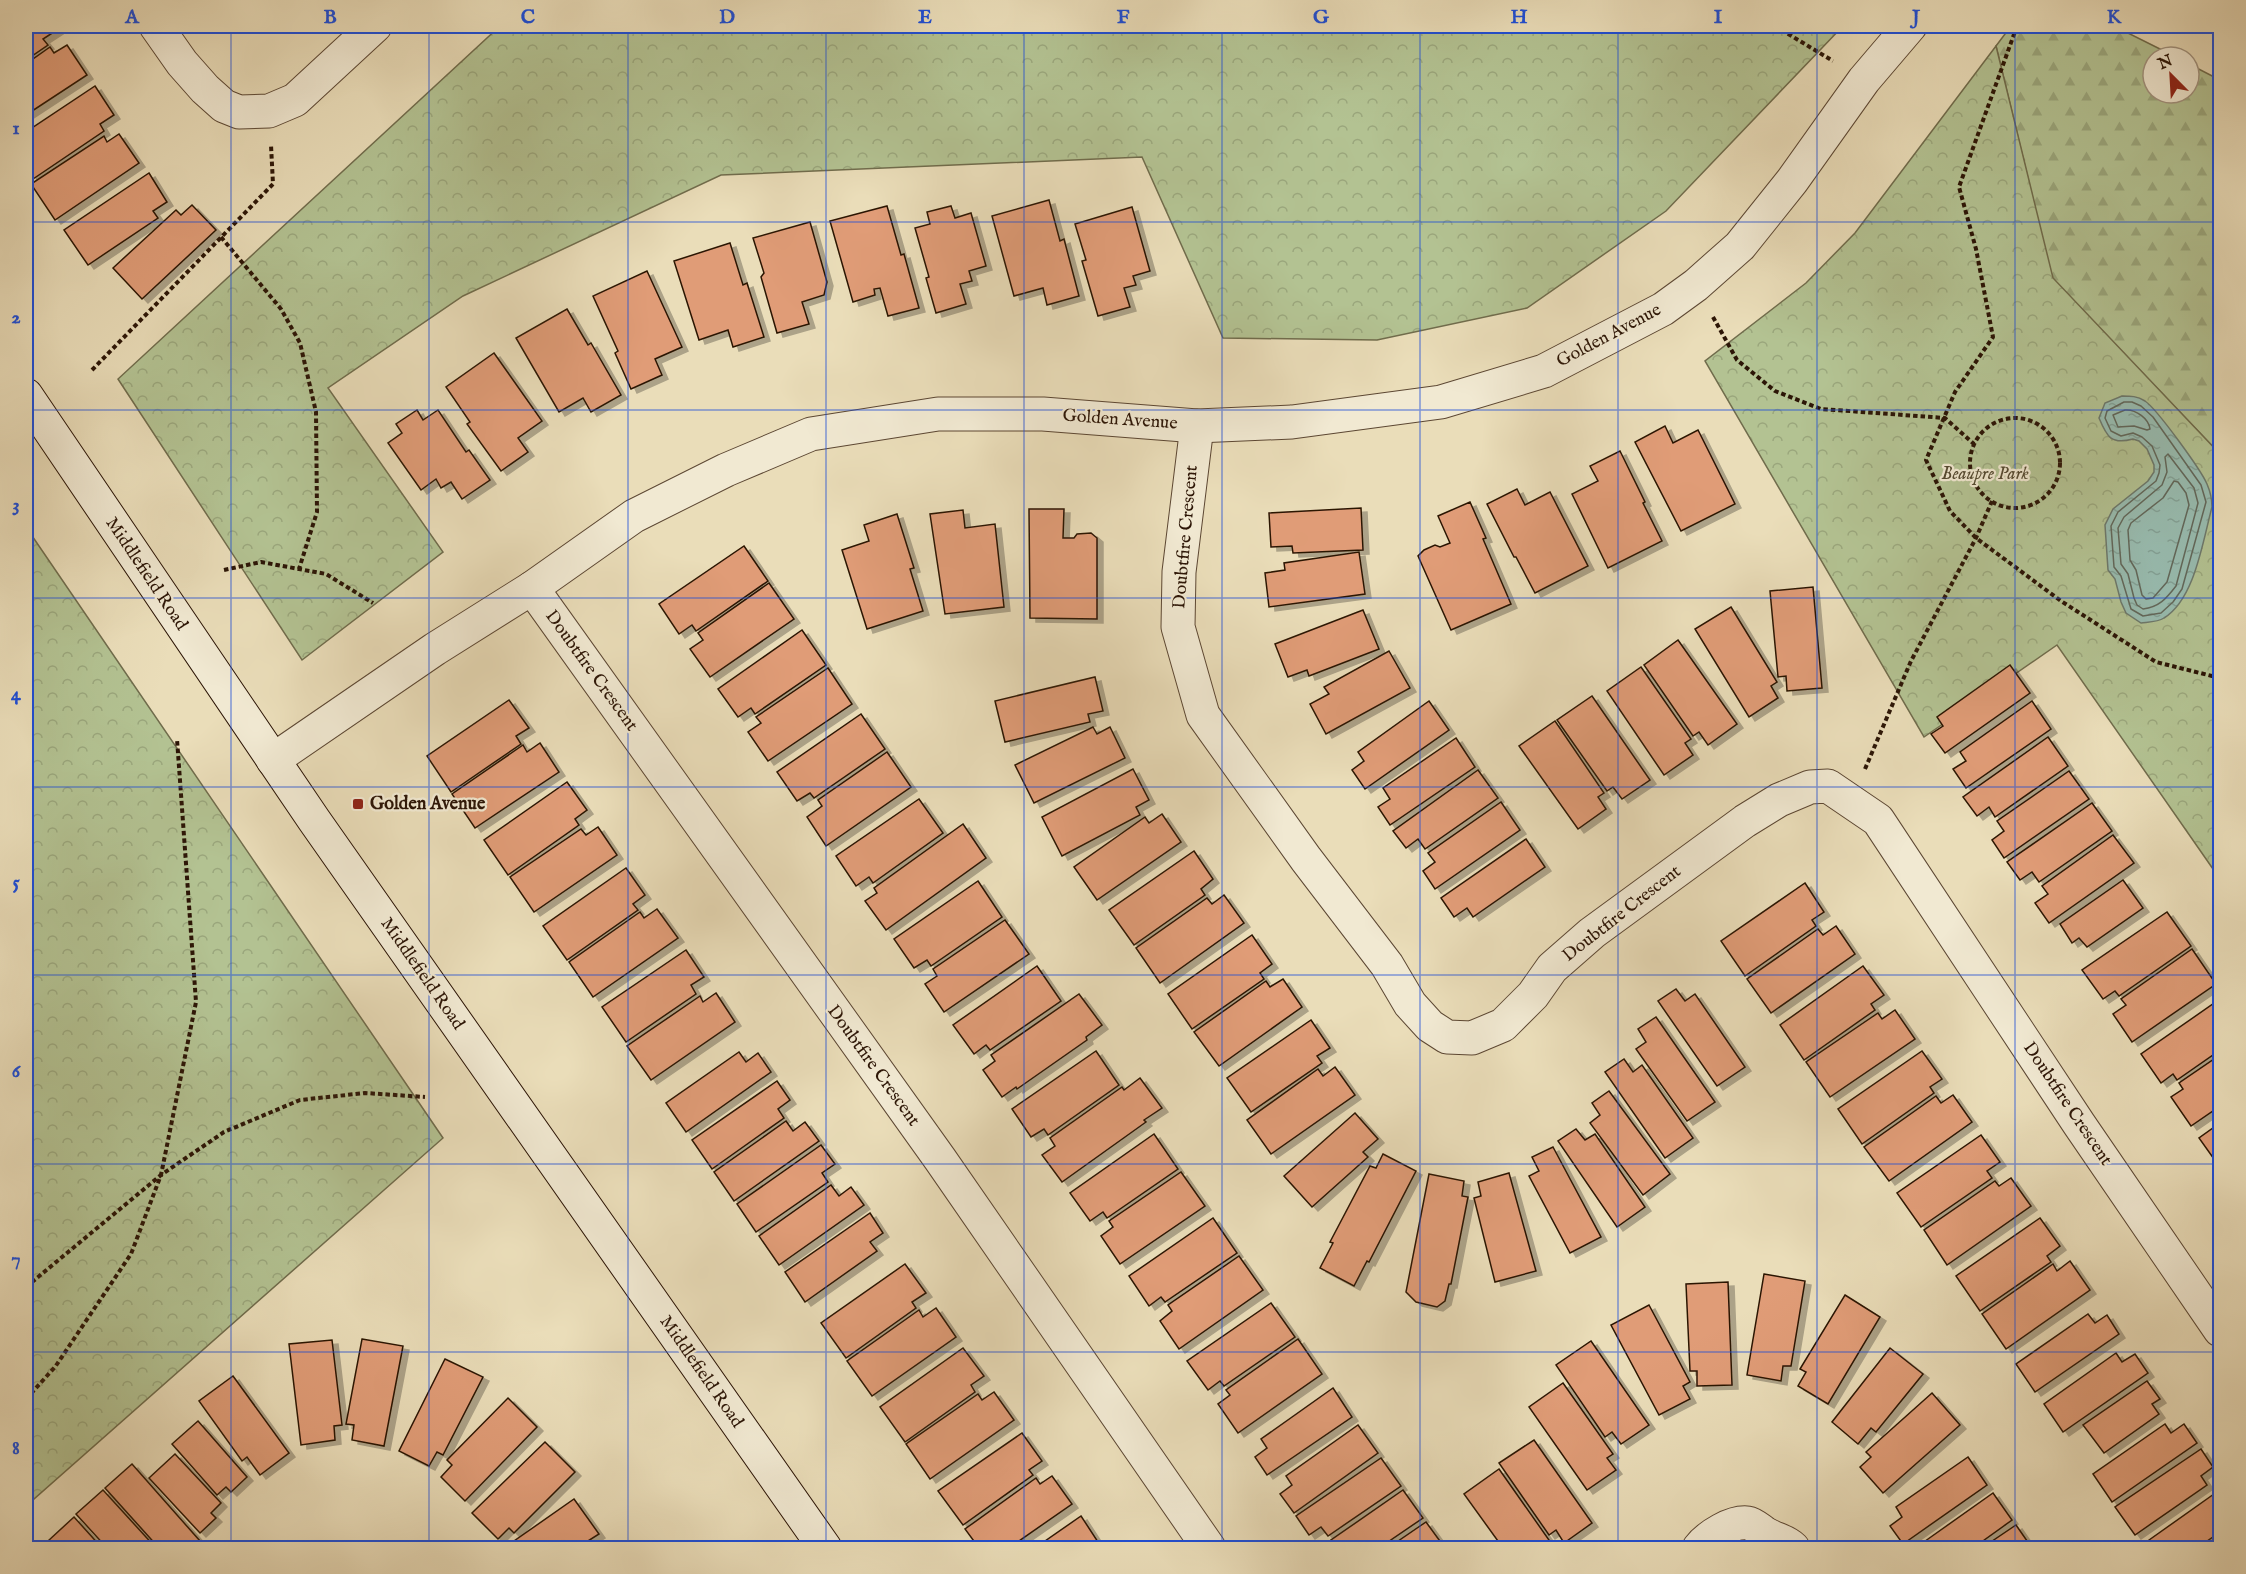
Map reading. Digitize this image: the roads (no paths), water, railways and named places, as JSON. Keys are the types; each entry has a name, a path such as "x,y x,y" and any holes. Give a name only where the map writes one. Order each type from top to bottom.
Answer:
{"street":[{"path":"156,26 182,63 205,89 224,106 239,112 269,111 295,100 375,26"},
{"name":"Golden Avenue","path":"273,760 435,649 532,588 634,516 726,470 811,434 938,414 1043,414 1197,426 1292,422 1442,402 1544,371 1664,309 1696,285 1740,246 1792,181 1864,80 1910,26"},
{"name":"Middlefield Road","path":"26,395 273,760 825,1548"},
{"name":"Doubtfire Crescent","path":"1197,426 1179,572 1178,627 1203,715 1306,859 1387,965 1410,1004 1430,1026 1447,1037 1472,1038 1503,1025 1533,995 1552,968 1592,933 1745,821 1779,800 1810,787 1827,786 1852,800 1878,820 2079,1124 2220,1330"},
{"name":"Doubtfire Crescent","path":"532,588 940,1159 1209,1548"},
{"path":"1699,1548 1731,1525 1749,1523 1766,1535 1788,1543 1792,1548"}],"water":[{"path":"2122,396 2142,399 2159,415 2203,477 2209,489 2212,504 2196,568 2183,597 2175,609 2164,618 2141,623 2126,613 2115,579 2108,570 2105,525 2113,509 2148,481 2154,472 2154,465 2147,449 2139,441 2133,439 2120,441 2111,438 2107,435 2099,418 2105,403"}],"place":[{"name":"Golden Avenue","path":"358,804"}],"park label":[{"name":"Beaupre Park","path":"1985,474"}]}
